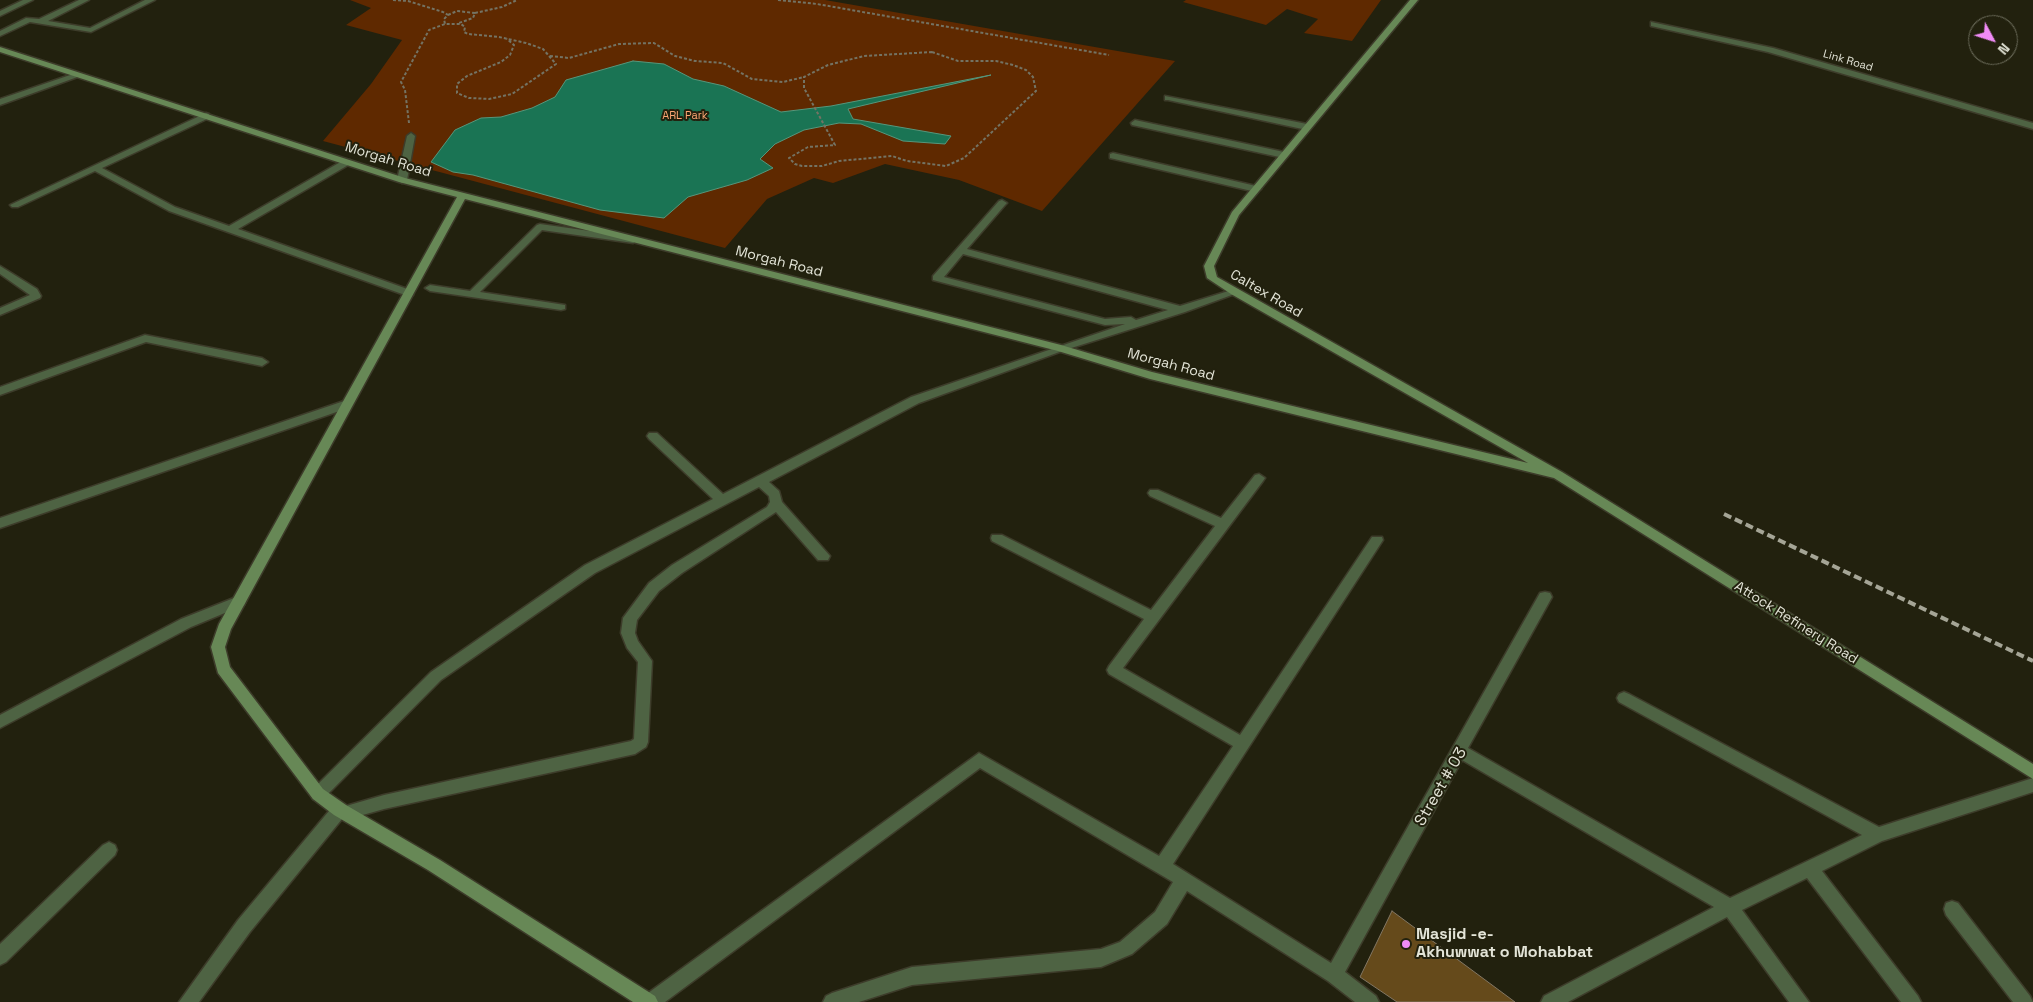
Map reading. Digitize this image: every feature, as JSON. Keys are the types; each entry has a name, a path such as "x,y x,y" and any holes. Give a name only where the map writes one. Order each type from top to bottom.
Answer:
{"street":[{"path":"0,14 29,0"},
{"path":"40,22 85,0"},
{"path":"0,14 91,30 151,0"},
{"name":"Caltex Road","path":"1414,0 1235,214 1209,266 1212,278 1558,475"},
{"path":"0,34 29,20"},
{"name":"Link Road","path":"1654,24 1770,50 2033,126"},
{"name":"Morgah Road","path":"0,49 402,180 1061,348 1150,376 1558,475"},
{"path":"0,102 79,75"},
{"path":"1168,98 1308,127"},
{"path":"15,205 206,116"},
{"path":"1136,123 1284,155"},
{"path":"402,180 411,136"},
{"path":"1113,156 1256,189"},
{"path":"229,230 347,162"},
{"path":"96,168 172,210 409,293"},
{"path":"462,196 224,628 218,647 223,669 318,794 343,812 434,865 650,1002 979,760 1162,866 1334,975 1370,1002"},
{"path":"1002,203 937,278 1105,322 1152,319"},
{"path":"472,294 540,227 643,242"},
{"path":"962,251 1181,310"},
{"path":"0,269 33,291 36,296 0,312"},
{"path":"430,288 561,307"},
{"path":"318,794 436,676 590,569 915,400 1061,348 1235,292"},
{"path":"0,391 145,338 262,362"},
{"path":"0,523 347,404"},
{"path":"653,436 722,500"},
{"name":"Attock Refinery Road","path":"1558,475 2033,772"},
{"path":"1242,744 1114,670 1259,478"},
{"path":"760,481 774,494 776,503 823,556"},
{"path":"1154,493 1224,525"},
{"path":"188,1002 244,926 343,812 635,747 641,742 645,661 628,633 630,618 654,587 677,569 770,510 776,503"},
{"path":"997,538 1154,618"},
{"path":"1162,866 1377,540"},
{"name":"Street # 03","path":"1334,975 1546,597"},
{"path":"0,722 186,623 239,601"},
{"path":"1624,698 1878,835"},
{"path":"1460,752 1730,907 1800,1002"},
{"path":"1550,1002 1730,907 1878,835 2033,785"},
{"path":"0,956 109,850"},
{"path":"1810,868 1912,1002"},
{"path":"832,1002 912,976 1101,958 1126,948 1161,918 1184,880"},
{"path":"1952,908 2024,1002"}],"path":[{"path":"393,0 415,3 448,15"},
{"path":"445,24 444,19 448,15 471,11 475,14 502,7 517,0"},
{"path":"778,0 817,4 1109,55"},
{"path":"411,136 405,90 401,82 429,30 445,24 467,22 474,18 475,14"},
{"path":"455,23 465,26 464,32 468,34 507,39 543,49 556,64 512,94 489,99 469,98 457,93 457,84 467,76 501,62 510,55 514,45 507,39"},
{"path":"550,56 569,58 620,44 654,43 674,56 695,61 723,64 752,78 783,82 804,78 828,65 864,56 892,53 903,54 917,51 932,52 958,61 996,61 1026,70 1033,77 1036,91 964,158 946,166 907,161 892,156 840,161 822,166 802,166 795,164 789,158 808,147 835,145 808,95 803,83 804,78"}],"green space":[{"name":"ARL Park","path":"350,0 825,0 1175,61 1042,211 959,180 885,164 833,183 814,178 767,199 725,248 323,141 371,84 402,40 346,25 371,8"},
{"path":"1186,0 1381,0 1352,41 1304,33 1318,19 1287,9 1266,25 1183,2"}],"shaded area":[{"path":"633,61 664,64 693,79 724,86 781,112 831,106 991,75 848,109 853,119 951,136 945,144 903,141 861,124 839,123 804,130 775,144 760,159 773,168 747,180 688,197 664,218 600,210 473,175 453,172 431,162 455,130 481,118 501,117 532,108 555,97 566,80"}],"building":[{"name":"Masjid -e- Akhuwwat o Mohabbat","path":"1392,911 1515,1002 1397,1002 1360,977"}],"railway":[{"path":"1724,514 2033,661"}],"place":[{"name":"Masjid -e- Akhuwwat o Mohabbat","path":"1406,944"}]}
